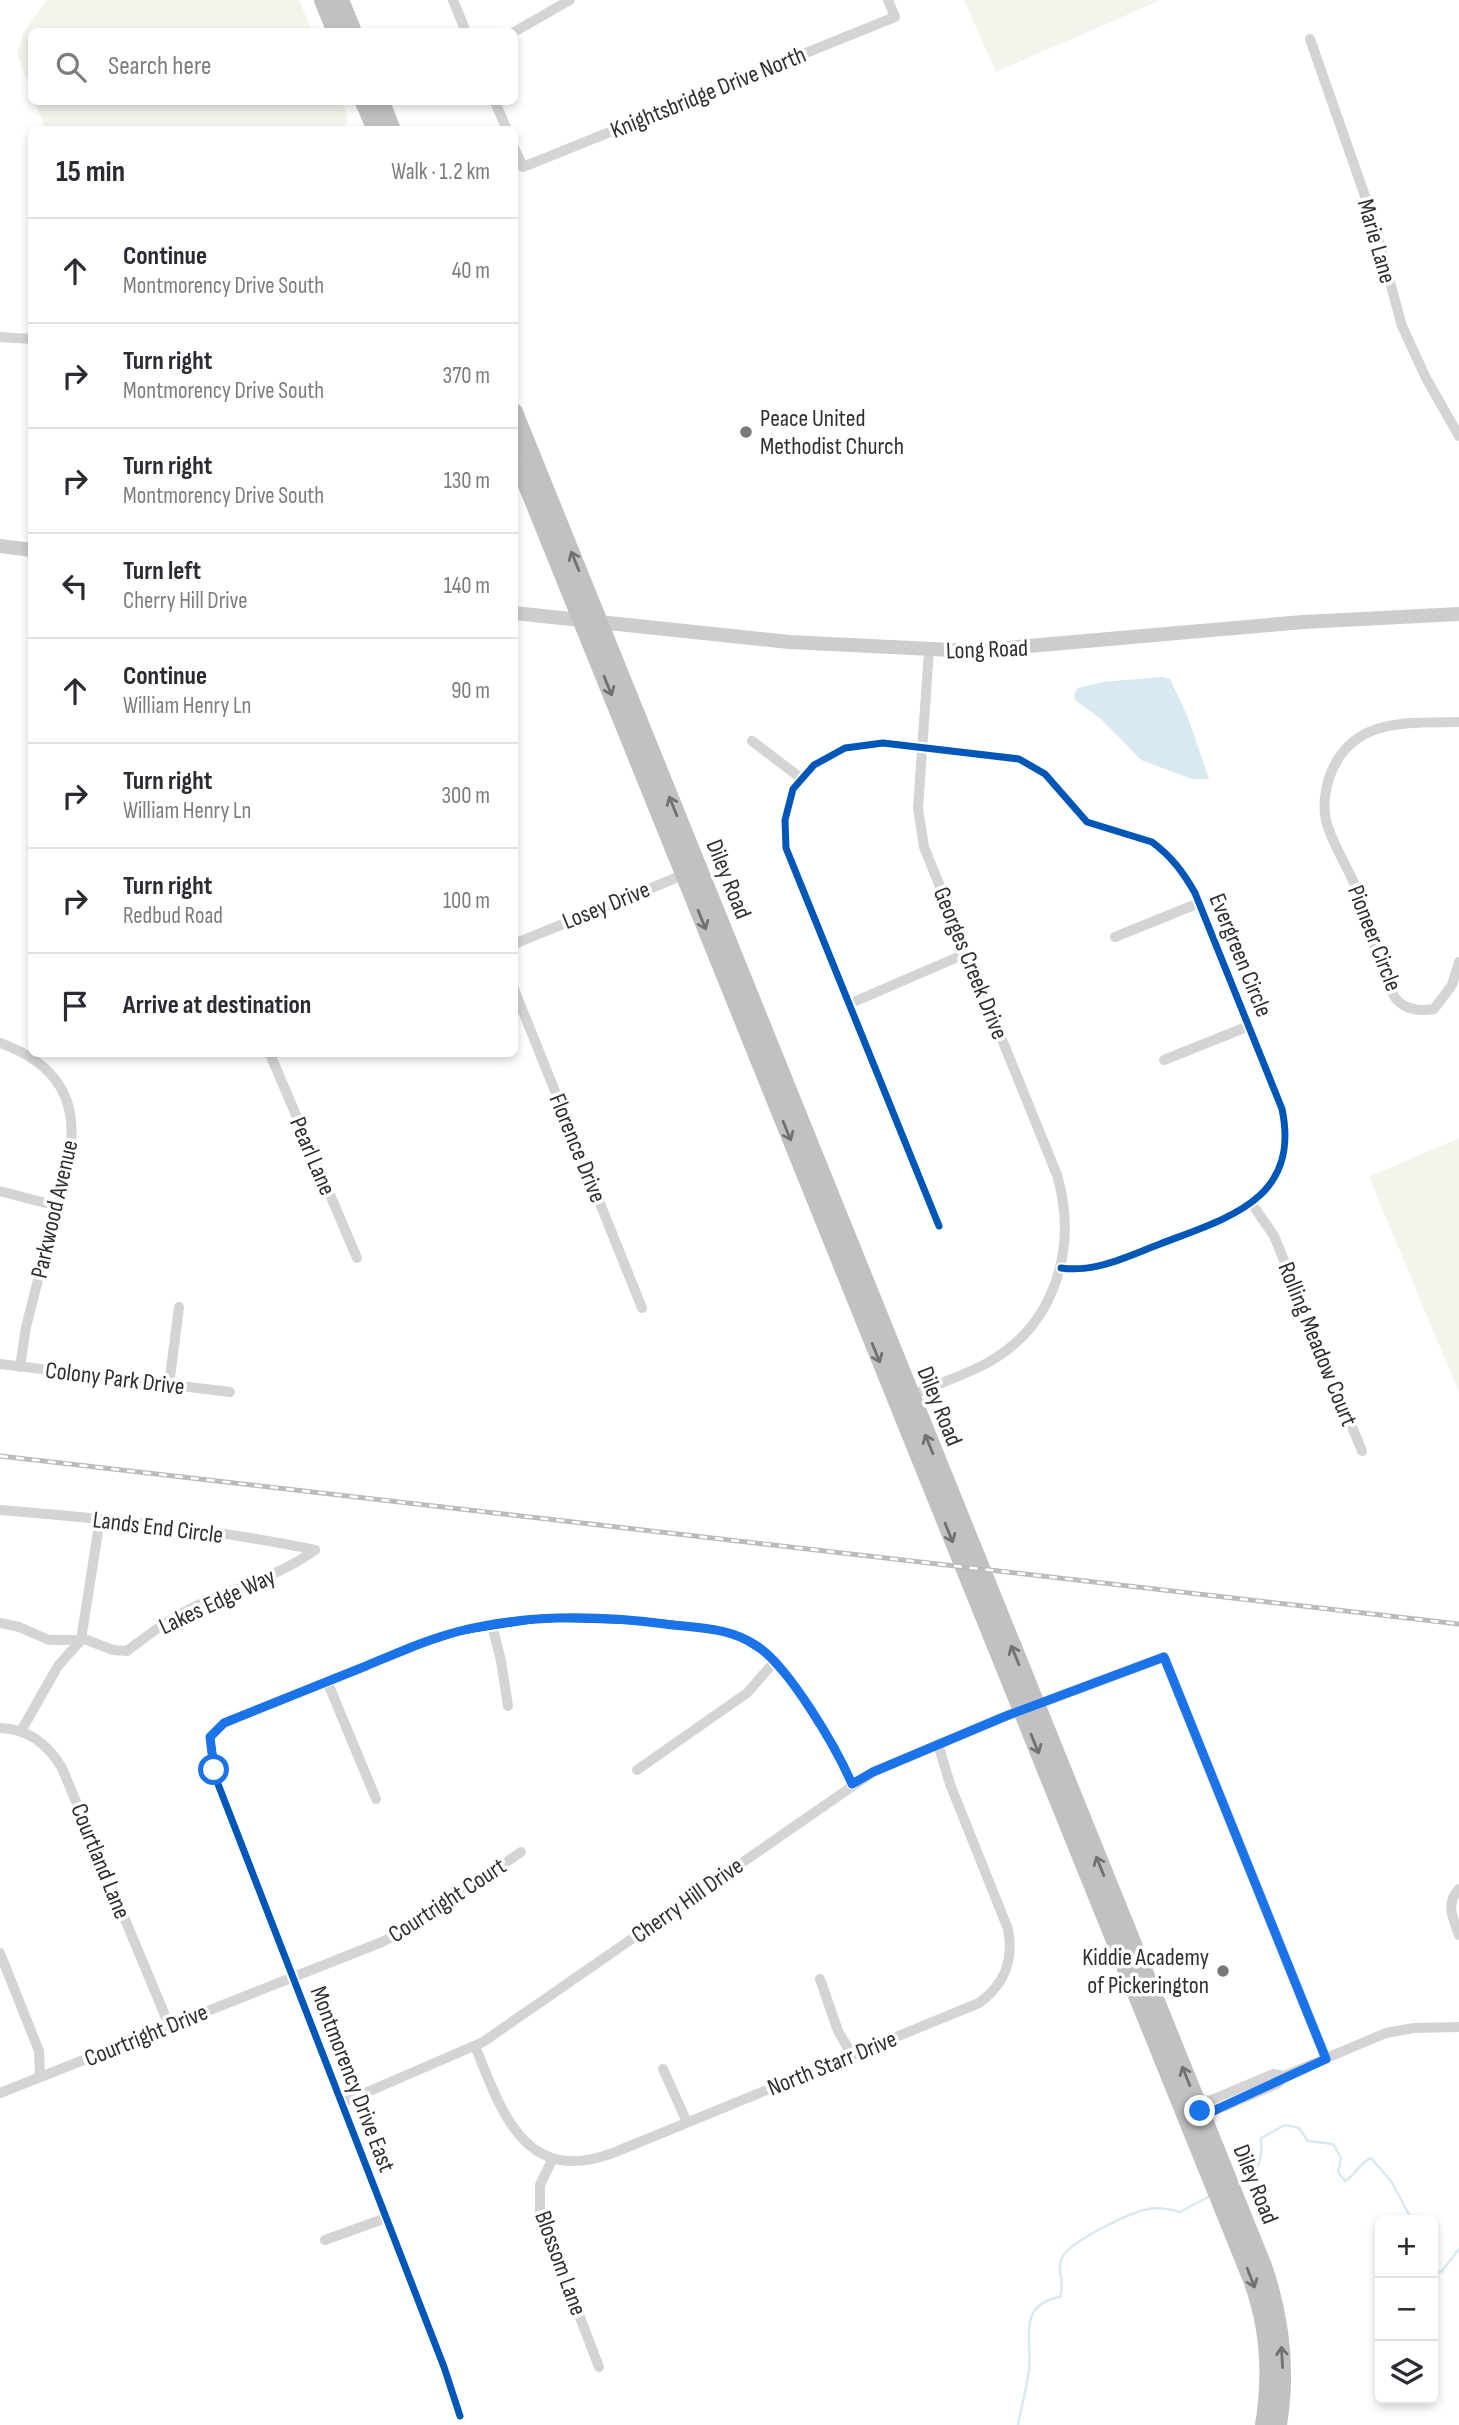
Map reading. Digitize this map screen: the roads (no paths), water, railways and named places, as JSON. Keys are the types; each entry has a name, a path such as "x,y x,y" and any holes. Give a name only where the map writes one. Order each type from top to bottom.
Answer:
{"highway":[{"path":"323,0 334,28"},
{"path":"340,0 351,28"},
{"path":"372,105 375,126"},
{"path":"373,105 389,126"},
{"name":"Diley Road","path":"518,423 592,623 691,872 1028,1708 1197,2112 1233,2212 1263,2317 1268,2364 1264,2425"},
{"name":"Diley Road","path":"518,462 592,623"},
{"name":"Diley Road","path":"1233,2212 1263,2266 1276,2311 1283,2371 1278,2425"}],"main road":[{"path":"0,546 28,550"},
{"name":"Long Road","path":"518,614 592,623 929,651 1016,649 1303,622 1459,614"}],"street":[{"path":"453,0 464,28"},
{"path":"518,30 570,0"},
{"name":"Knightsbridge Drive North","path":"518,156 523,167 895,17 888,0"},
{"name":"Marie Lane","path":"1310,39 1372,216 1402,326 1426,378 1459,436"},
{"path":"496,105 505,126"},
{"path":"0,337 28,339"},
{"name":"Georges Creek Drive","path":"929,651 920,748 918,808 924,847 1059,1184 1066,1231 1061,1268"},
{"name":"Pioneer Circle","path":"1459,722 1376,728 1356,738 1343,749 1327,785 1325,810 1328,830 1348,867 1382,966 1401,1004 1420,1011 1434,1009 1452,985 1459,962"},
{"path":"752,741 802,779"},
{"name":"Evergreen Circle","path":"939,1226 786,848 785,820 793,789 814,765 845,748 883,743 1019,759 1045,774 1087,822 1152,842 1161,849 1177,863 1199,903 1282,1109 1285,1133 1279,1168 1264,1192 1252,1204 1229,1217 1108,1264 1080,1269 1061,1268"},
{"name":"Losey Drive","path":"518,942 691,872"},
{"path":"1115,937 1199,903"},
{"path":"849,1004 967,953"},
{"name":"Florence Drive","path":"518,999 642,1308"},
{"path":"1164,1060 1249,1026"},
{"name":"Parkwood Avenue","path":"0,1043 28,1056"},
{"name":"Parkwood Avenue","path":"20,1367 26,1327 72,1144 73,1129 68,1102 44,1066 30,1057"},
{"name":"Pearl Lane","path":"271,1057 357,1258"},
{"path":"0,1191 57,1206"},
{"name":"Rolling Meadow Court","path":"1252,1204 1274,1236 1362,1451"},
{"path":"903,1399 991,1361 1019,1340 1039,1316 1061,1268"},
{"path":"169,1385 179,1307"},
{"name":"Colony Park Drive","path":"0,1364 230,1392"},
{"name":"Lands End Circle","path":"0,1510 100,1519 315,1550"},
{"path":"21,1731 58,1666 81,1640 100,1519"},
{"name":"Lakes Edge Way","path":"0,1623 19,1627 58,1642 81,1640 113,1650 127,1651 160,1624 195,1606 278,1573 315,1550"},
{"path":"376,1799 327,1681 431,1640 492,1625 572,1616 715,1629 754,1644 775,1661 832,1745 852,1784"},
{"path":"492,1625 508,1706"},
{"name":"Cherry Hill Drive","path":"342,2103 475,2046 852,1784 938,1744 1164,1657 1326,2059"},
{"path":"636,1770 747,1693 775,1661"},
{"name":"Montmorency Drive East","path":"327,1681 224,1723 210,1737 212,1756 228,1811 387,2218 460,2416"},
{"name":"Courtland Lane","path":"0,1728 21,1731 46,1746 62,1768 169,2025"},
{"name":"North Starr Drive","path":"552,2160 573,2163 600,2158 979,2003 1000,1984 1008,1966 1011,1943 1008,1929 950,1784 938,1744"},
{"name":"Courtright Court","path":"293,1978 414,1926 521,1852"},
{"path":"1459,1889 1451,1900 1450,1908 1459,1935"},
{"path":"0,1953 34,2036 41,2063 40,2077"},
{"name":"Courtright Drive","path":"0,2093 293,1978"},
{"path":"820,1979 838,2031 852,2055"},
{"path":"1197,2112 1209,2101 1273,2074 1284,2076 1386,2034 1414,2028 1459,2027"},
{"path":"475,2046 513,2127 535,2151 552,2160"},
{"path":"663,2069 687,2122"},
{"name":"Blossom Lane","path":"552,2160 540,2185 540,2213 599,2367"},
{"path":"325,2239 387,2218"}],"waterway":[{"path":"1237,2183 1250,2175 1258,2165 1261,2138 1285,2125 1299,2128 1308,2141 1333,2144 1341,2158 1338,2172 1345,2181 1371,2158 1391,2181 1409,2215"},
{"path":"1018,2425 1029,2370 1032,2315 1037,2307 1046,2301 1060,2297 1060,2266 1063,2256 1089,2235 1128,2216 1152,2208 1180,2212 1212,2195"},
{"path":"1438,2273 1459,2249"}],"railway":[{"path":"0,1456 1459,1624"}],"place":[{"name":"Peace United Methodist Church","path":"746,432"},
{"name":"Kiddie Academy of Pickerington","path":"1223,1971"}]}
